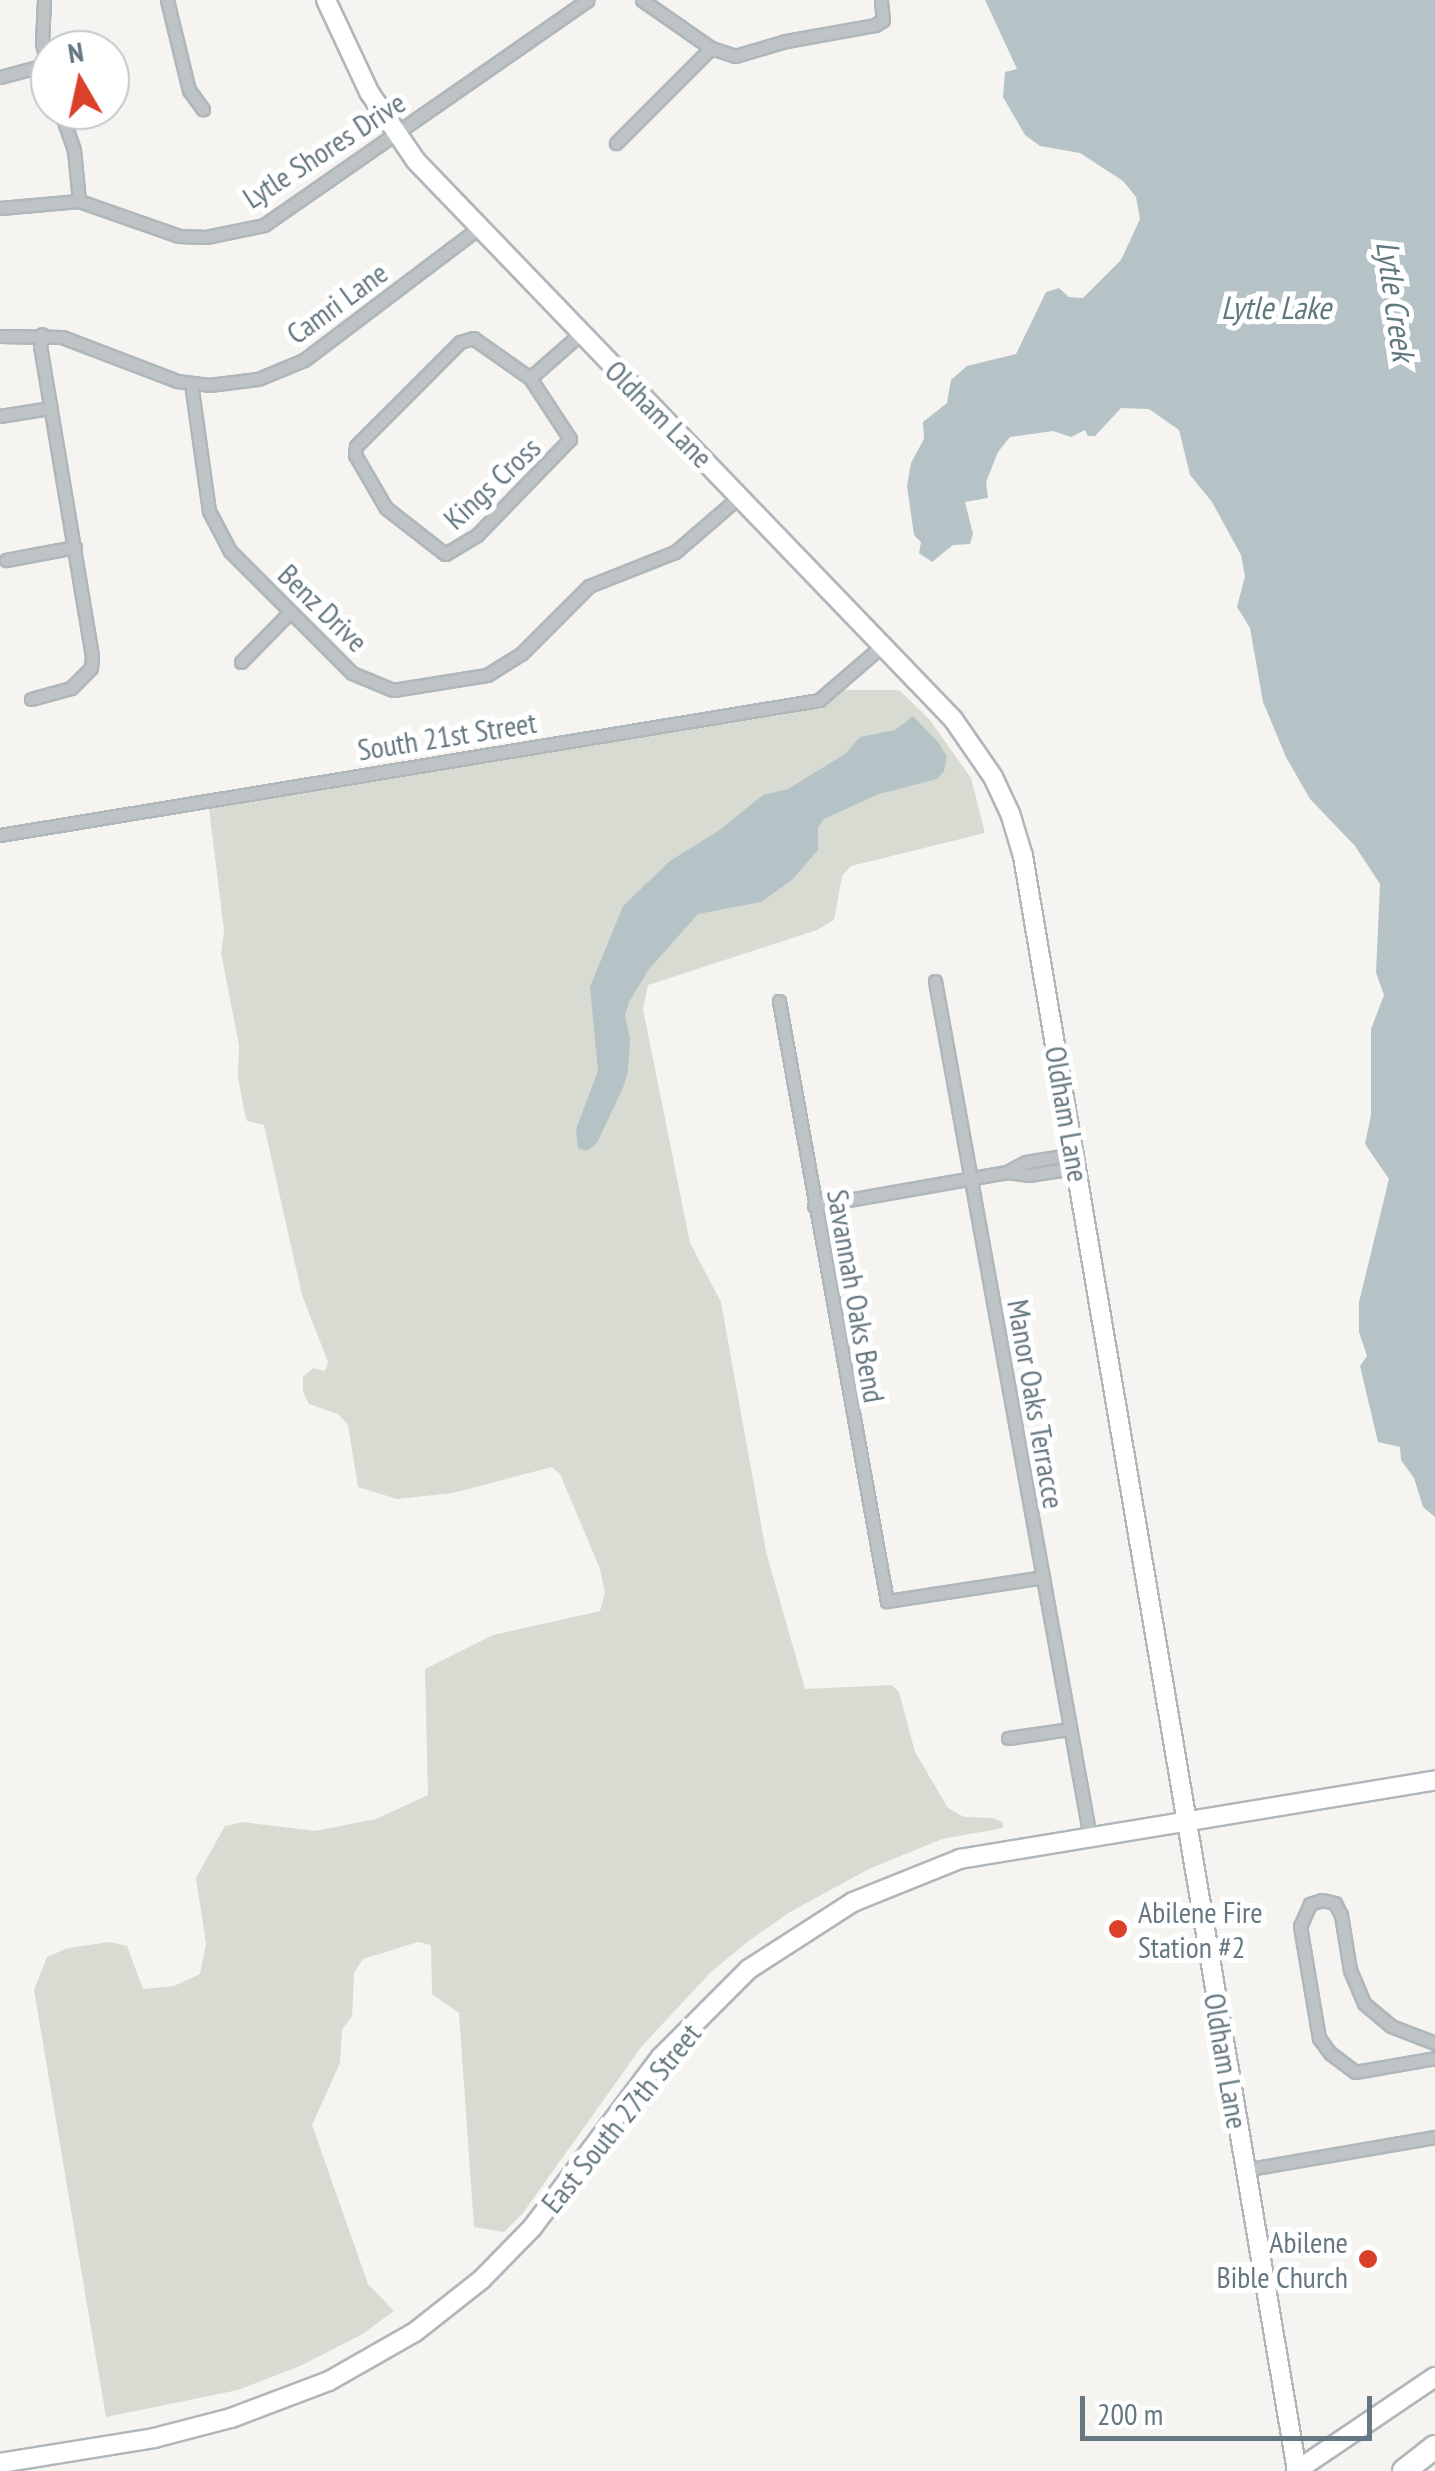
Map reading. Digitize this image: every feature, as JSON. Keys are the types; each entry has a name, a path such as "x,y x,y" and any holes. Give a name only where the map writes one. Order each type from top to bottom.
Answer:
{"highway":[{"path":"1404,2471 1435,2447"}],"main road":[{"name":"Oldham Lane","path":"326,0 369,92 396,134 477,229 953,719 993,777 1010,813 1023,856 1297,2471"},
{"name":"East South 27th Street","path":"0,2463 154,2438 231,2418 286,2400 379,2355 453,2303 518,2242 560,2195 662,2057 749,1970 853,1902 942,1866 1090,1837 1435,1780"},
{"path":"1297,2471 1435,2378"}],"street":[{"path":"44,0 44,30"},
{"path":"167,0 189,90 203,109"},
{"name":"Lytle Shores Drive","path":"0,208 79,200 180,236 231,235 264,225 588,0"},
{"path":"642,0 711,48 735,56 786,40 875,25 883,20 881,0"},
{"path":"616,143 711,48"},
{"path":"0,77 30,69"},
{"path":"67,130 74,150 79,200"},
{"name":"Camri Lane","path":"0,336 42,334 82,343 191,383 233,384 282,372 344,331 477,229"},
{"path":"31,699 56,696 83,679 91,668 92,643 50,408 42,334"},
{"path":"530,378 580,334"},
{"name":"Kings Cross","path":"465,340 480,341 530,378 568,433 567,445 477,536 445,554 386,508 355,462 356,446 465,340"},
{"name":"Benz Drive","path":"191,383 209,511 230,551 352,673 375,686 411,690 471,680 521,654 589,586 675,552 740,496"},
{"path":"0,416 50,408"},
{"path":"6,560 75,547"},
{"path":"241,662 290,612"},
{"name":"South 21st Street","path":"0,835 818,700 883,645"},
{"name":"Manor Oaks Terracce","path":"935,981 1090,1837"},
{"name":"Savannah Oaks Bend","path":"779,1000 887,1601 1042,1578"},
{"path":"814,1206 1007,1172 1026,1162 1075,1161"},
{"path":"1008,1738 1070,1729"},
{"path":"1435,2044 1391,2026 1364,2003 1350,1970 1342,1914 1335,1903 1322,1900 1310,1904 1300,1926 1319,2038 1330,2053 1354,2072 1435,2058"},
{"path":"1244,2170 1435,2137"}],"shaded area":[{"path":"843,690 899,690 929,719 971,778 985,833 851,866 842,876 834,920 817,930 648,985 643,1009 690,1243 721,1302 766,1552 805,1689 891,1685 899,1692 915,1752 948,1808 964,1817 1003,1822 1003,1828 942,1839 869,1869 790,1912 750,1940 711,1972 642,2046 523,2213 504,2232 474,2227 459,2013 432,1994 431,1945 418,1942 363,1959 354,1973 352,2016 342,2030 340,2063 312,2125 368,2284 394,2311 361,2335 300,2366 238,2390 106,2417 34,1990 47,1957 68,1948 110,1942 127,1946 143,1989 174,1986 200,1974 206,1944 196,1878 225,1826 243,1822 315,1831 376,1819 428,1795 425,1669 493,1635 600,1611 605,1593 600,1569 560,1474 552,1467 453,1493 397,1499 358,1487 348,1425 338,1414 309,1404 303,1392 303,1377 313,1368 325,1371 328,1362 302,1295 264,1125 247,1121 244,1110 238,1077 239,1045 221,953 224,931 209,808 820,705"}],"water":[{"name":"Lytle Lake","path":"985,0 1435,0 1435,1517 1423,1507 1414,1478 1401,1460 1400,1447 1378,1442 1360,1366 1367,1356 1359,1332 1359,1302 1389,1179 1365,1144 1371,1115 1371,1029 1384,995 1376,973 1380,884 1355,846 1310,799 1286,757 1263,702 1250,628 1237,607 1245,576 1241,555 1212,502 1190,475 1179,430 1149,409 1121,408 1095,436 1088,436 1085,430 1071,437 1053,431 1010,437 998,452 986,482 988,498 965,502 973,534 970,544 953,545 932,562 919,553 921,542 914,535 907,486 911,463 924,439 923,422 947,403 951,380 967,366 1016,354 1046,292 1059,288 1069,297 1083,298 1121,260 1140,219 1136,197 1123,181 1080,153 1040,146 1025,135 1003,97 1005,72 1017,69"},
{"path":"913,716 947,757 944,771 937,779 879,794 824,819 818,827 818,850 792,880 761,902 698,914 649,969 629,1002 625,1016 630,1038 628,1071 623,1088 597,1143 587,1151 578,1148 576,1129 598,1071 590,987 623,906 670,861 721,829 763,795 788,789 845,754 860,737 895,730"}],"place":[{"name":"Abilene Fire Station #2","path":"1118,1929"},
{"name":"Abilene Bible Church","path":"1368,2259"}],"water label":[{"name":"Lytle Creek","path":"1396,301"}]}
